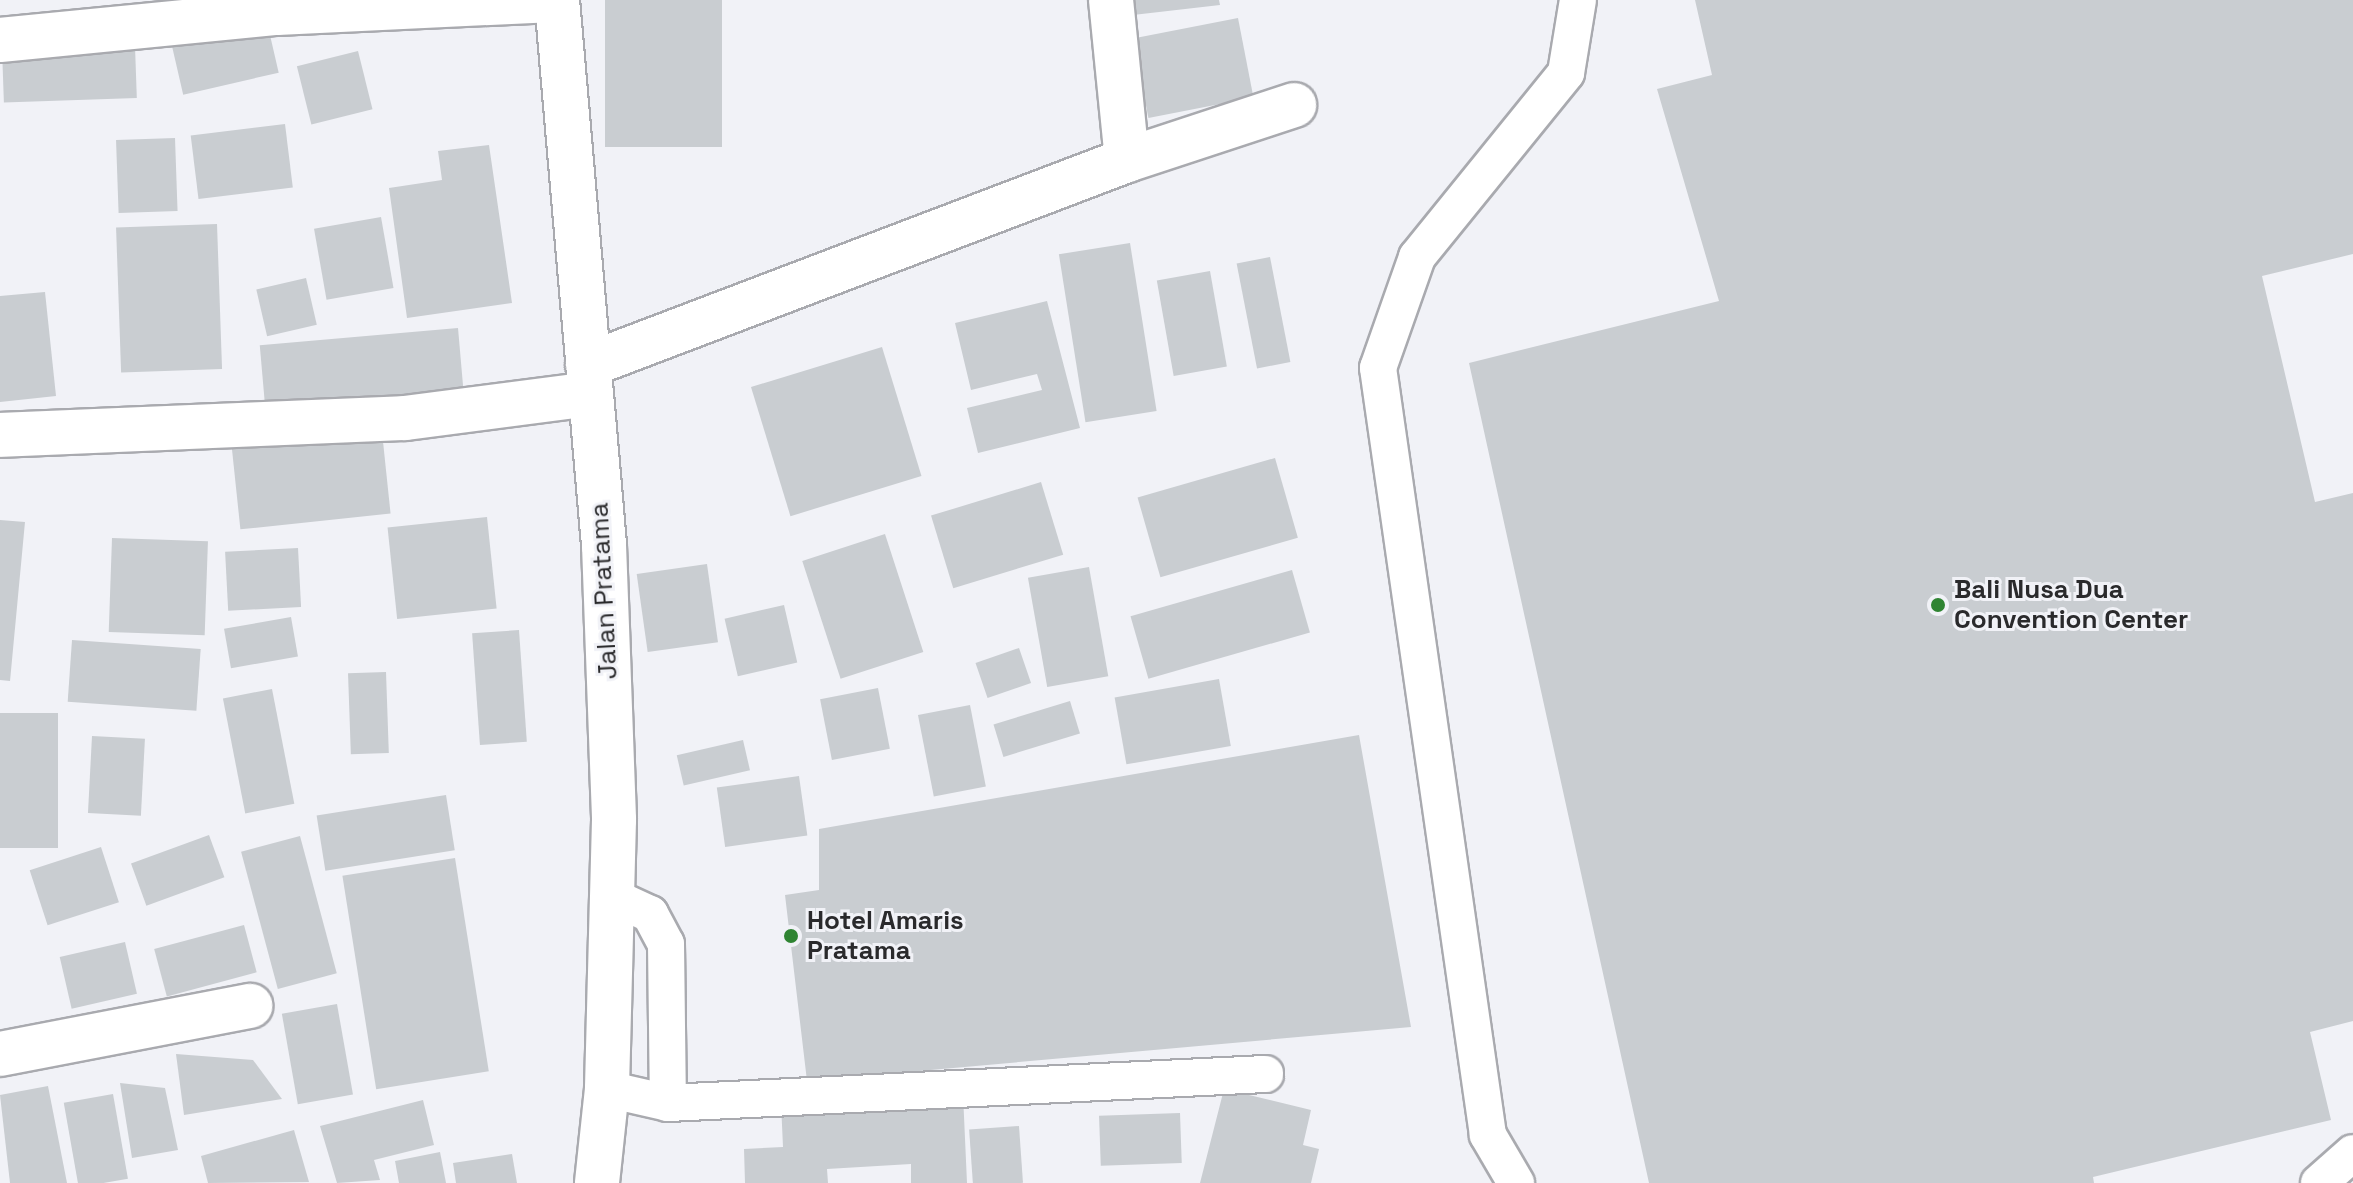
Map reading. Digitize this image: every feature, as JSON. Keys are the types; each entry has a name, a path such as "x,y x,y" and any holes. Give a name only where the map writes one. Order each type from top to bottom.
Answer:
{"street":[{"path":"0,40 142,12 555,0"},
{"name":"Jalan Pratama","path":"555,0 604,545 611,896 607,1089 597,1183"},
{"path":"1111,0 1127,160"},
{"path":"0,435 375,421 589,380 1127,160 1294,105"},
{"path":"0,1054 250,1006"}],"lane":[{"path":"1516,1183 1488,1135 1378,368 1417,257 1566,73 1578,0"},
{"path":"611,896 650,914 666,944 668,1103"},
{"path":"607,1089 668,1103 1265,1074"},
{"path":"2319,1183 2353,1153"}],"building":[{"path":"605,0 722,0 722,147 605,147"},
{"path":"1132,0 1219,0 1220,5 1133,15"},
{"name":"Bali Nusa Dua Convention Center","path":"1695,0 2353,0 2353,254 2262,276 2315,502 2353,493 2353,1021 2310,1032 2331,1120 2093,1177 2094,1183 1649,1183 1469,363 1719,301 1657,89 1712,75"},
{"path":"1238,18 1253,98 1148,118 1133,38"},
{"path":"267,22 279,73 183,95 172,44"},
{"path":"135,46 137,98 4,103 2,51"},
{"path":"358,51 373,109 311,124 297,66"},
{"path":"285,124 293,188 199,199 191,136"},
{"path":"175,138 178,211 119,213 116,140"},
{"path":"489,145 512,303 407,318 389,188 442,180 438,151"},
{"path":"381,217 394,288 327,300 314,229"},
{"path":"217,224 222,369 121,372 116,228"},
{"path":"1130,243 1157,411 1085,422 1059,254"},
{"path":"1270,257 1290,362 1257,369 1237,263"},
{"path":"1210,271 1227,367 1174,376 1157,280"},
{"path":"306,278 317,325 267,336 256,289"},
{"path":"45,292 56,396 0,402 0,296"},
{"path":"1047,301 1080,428 978,453 967,408 1042,390 1037,374 971,390 955,323"},
{"path":"458,328 464,397 266,414 260,345"},
{"path":"882,347 921,476 790,516 751,387"},
{"path":"382,432 391,514 240,529 232,448"},
{"path":"1275,458 1298,538 1160,577 1138,497"},
{"path":"1041,482 1063,555 953,588 931,516"},
{"path":"487,517 497,608 397,619 388,527"},
{"path":"0,520 25,522 10,681 0,680"},
{"path":"885,534 923,652 841,679 802,561"},
{"path":"112,538 208,541 205,635 109,632"},
{"path":"298,548 301,607 228,611 225,552"},
{"path":"707,564 718,642 648,652 637,574"},
{"path":"1089,567 1108,676 1047,687 1028,578"},
{"path":"1292,570 1310,632 1148,679 1131,616"},
{"path":"784,605 797,662 738,676 725,619"},
{"path":"291,617 298,656 231,668 224,629"},
{"path":"519,630 527,742 480,745 472,633"},
{"path":"72,640 201,649 196,711 68,702"},
{"path":"1019,648 1031,683 988,698 976,663"},
{"path":"386,672 389,753 351,754 348,673"},
{"path":"1219,679 1231,746 1126,764 1115,697"},
{"path":"878,688 890,749 832,760 820,699"},
{"path":"272,689 294,804 245,813 223,699"},
{"path":"1070,701 1080,734 1003,757 993,724"},
{"path":"970,705 986,786 934,797 918,715"},
{"path":"0,713 58,713 58,848 0,848"},
{"path":"1359,735 1411,1027 807,1081 785,895 819,890 819,829"},
{"path":"92,736 145,739 141,816 88,813"},
{"path":"743,740 750,770 684,786 677,755"},
{"path":"799,776 807,835 725,847 717,788"},
{"path":"446,795 455,850 325,871 317,815"},
{"path":"209,835 224,877 146,906 131,863"},
{"path":"300,836 337,973 278,989 241,852"},
{"path":"101,847 119,902 48,925 30,870"},
{"path":"455,858 489,1071 376,1089 342,876"},
{"path":"244,925 257,972 167,996 154,949"},
{"path":"125,942 137,994 72,1009 60,957"},
{"path":"337,1004 353,1095 298,1104 282,1014"},
{"path":"176,1054 253,1060 282,1099 184,1115"},
{"path":"120,1083 165,1088 178,1150 132,1158"},
{"path":"48,1086 67,1183 10,1183 0,1095"},
{"path":"1224,1089 1311,1110 1303,1145 1319,1149 1311,1183 1200,1183"},
{"path":"113,1094 128,1179 78,1183 64,1103"},
{"path":"963,1094 967,1183 911,1183 911,1164 827,1169 828,1183 745,1183 744,1149 783,1147 781,1103"},
{"path":"423,1100 434,1145 374,1160 380,1180 337,1183 320,1126"},
{"path":"1180,1113 1182,1163 1101,1166 1099,1116"},
{"path":"1019,1126 1023,1183 973,1183 969,1129"},
{"path":"294,1130 309,1182 208,1183 201,1156"},
{"path":"440,1152 446,1183 399,1183 395,1161"},
{"path":"512,1154 517,1183 456,1183 453,1163"}],"place":[{"name":"Bali Nusa Dua Convention Center","path":"1938,605"},
{"name":"Hotel Amaris Pratama","path":"791,936"}]}
